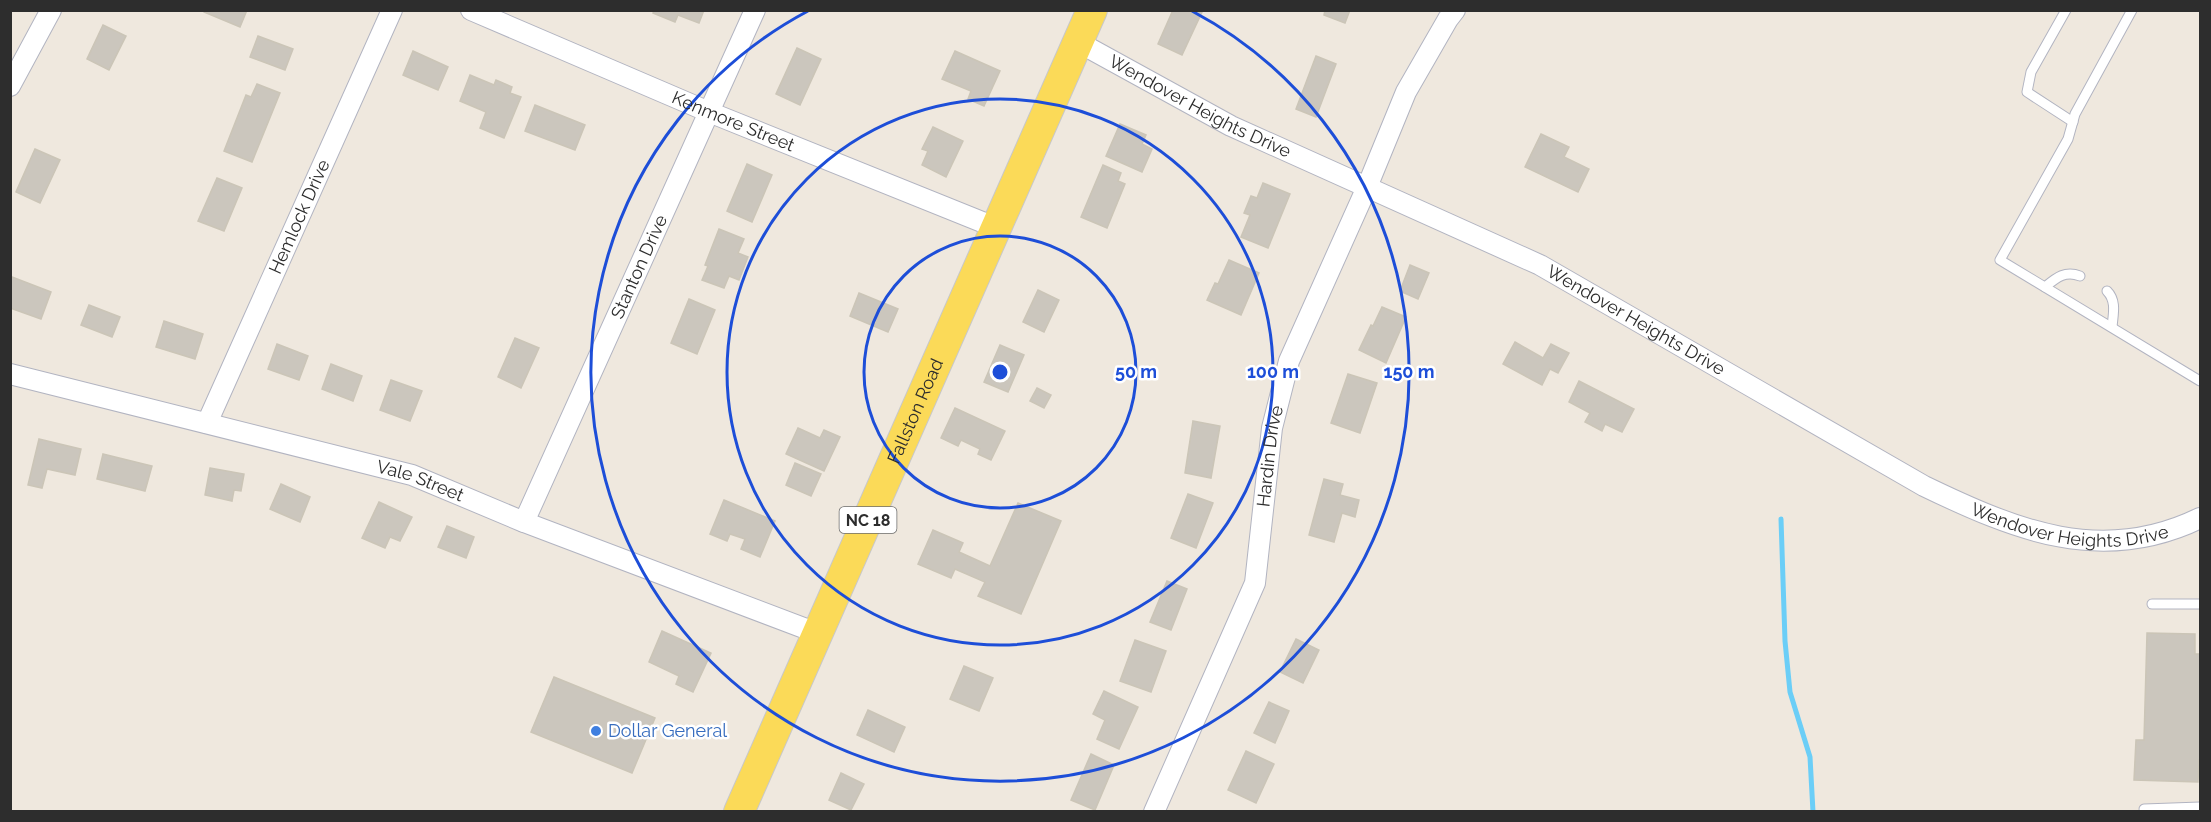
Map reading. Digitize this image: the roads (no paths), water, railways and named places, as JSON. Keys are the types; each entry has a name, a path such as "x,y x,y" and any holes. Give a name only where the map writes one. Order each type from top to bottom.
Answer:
{"main road":[{"name":"Fallston Road","path":"739,812 1092,10"}],"street":[{"path":"10,86 51,10"},
{"name":"Hemlock Drive","path":"207,423 392,10"},
{"name":"Kenmore Street","path":"471,10 709,112 997,228"},
{"name":"Stanton Drive","path":"524,522 755,10"},
{"name":"Hardin Drive","path":"1154,812 1255,583 1272,428 1289,361 1367,187 1406,92 1455,10"},
{"name":"Wendover Heights Drive","path":"1078,42 1231,126 1540,265 1924,486 1984,514 2033,531 2070,539 2108,541 2135,540 2200,523"},
{"name":"Vale Street","path":"10,374 411,475 524,522 817,633"}],"lane":[{"path":"2066,10 2031,72 2027,92 2073,122"},
{"path":"2132,10 2075,114 2068,139 2000,260 2200,381"},
{"path":"2045,287 2058,276 2073,273 2080,276"},
{"path":"2107,291 2113,296 2112,327"},
{"path":"2152,604 2200,604"},
{"path":"2144,809 2200,807"}],"waterway":[{"path":"1781,519 1785,641 1790,692 1810,757 1813,812"}],"place":[{"name":"Dollar General","path":"596,731"}]}
